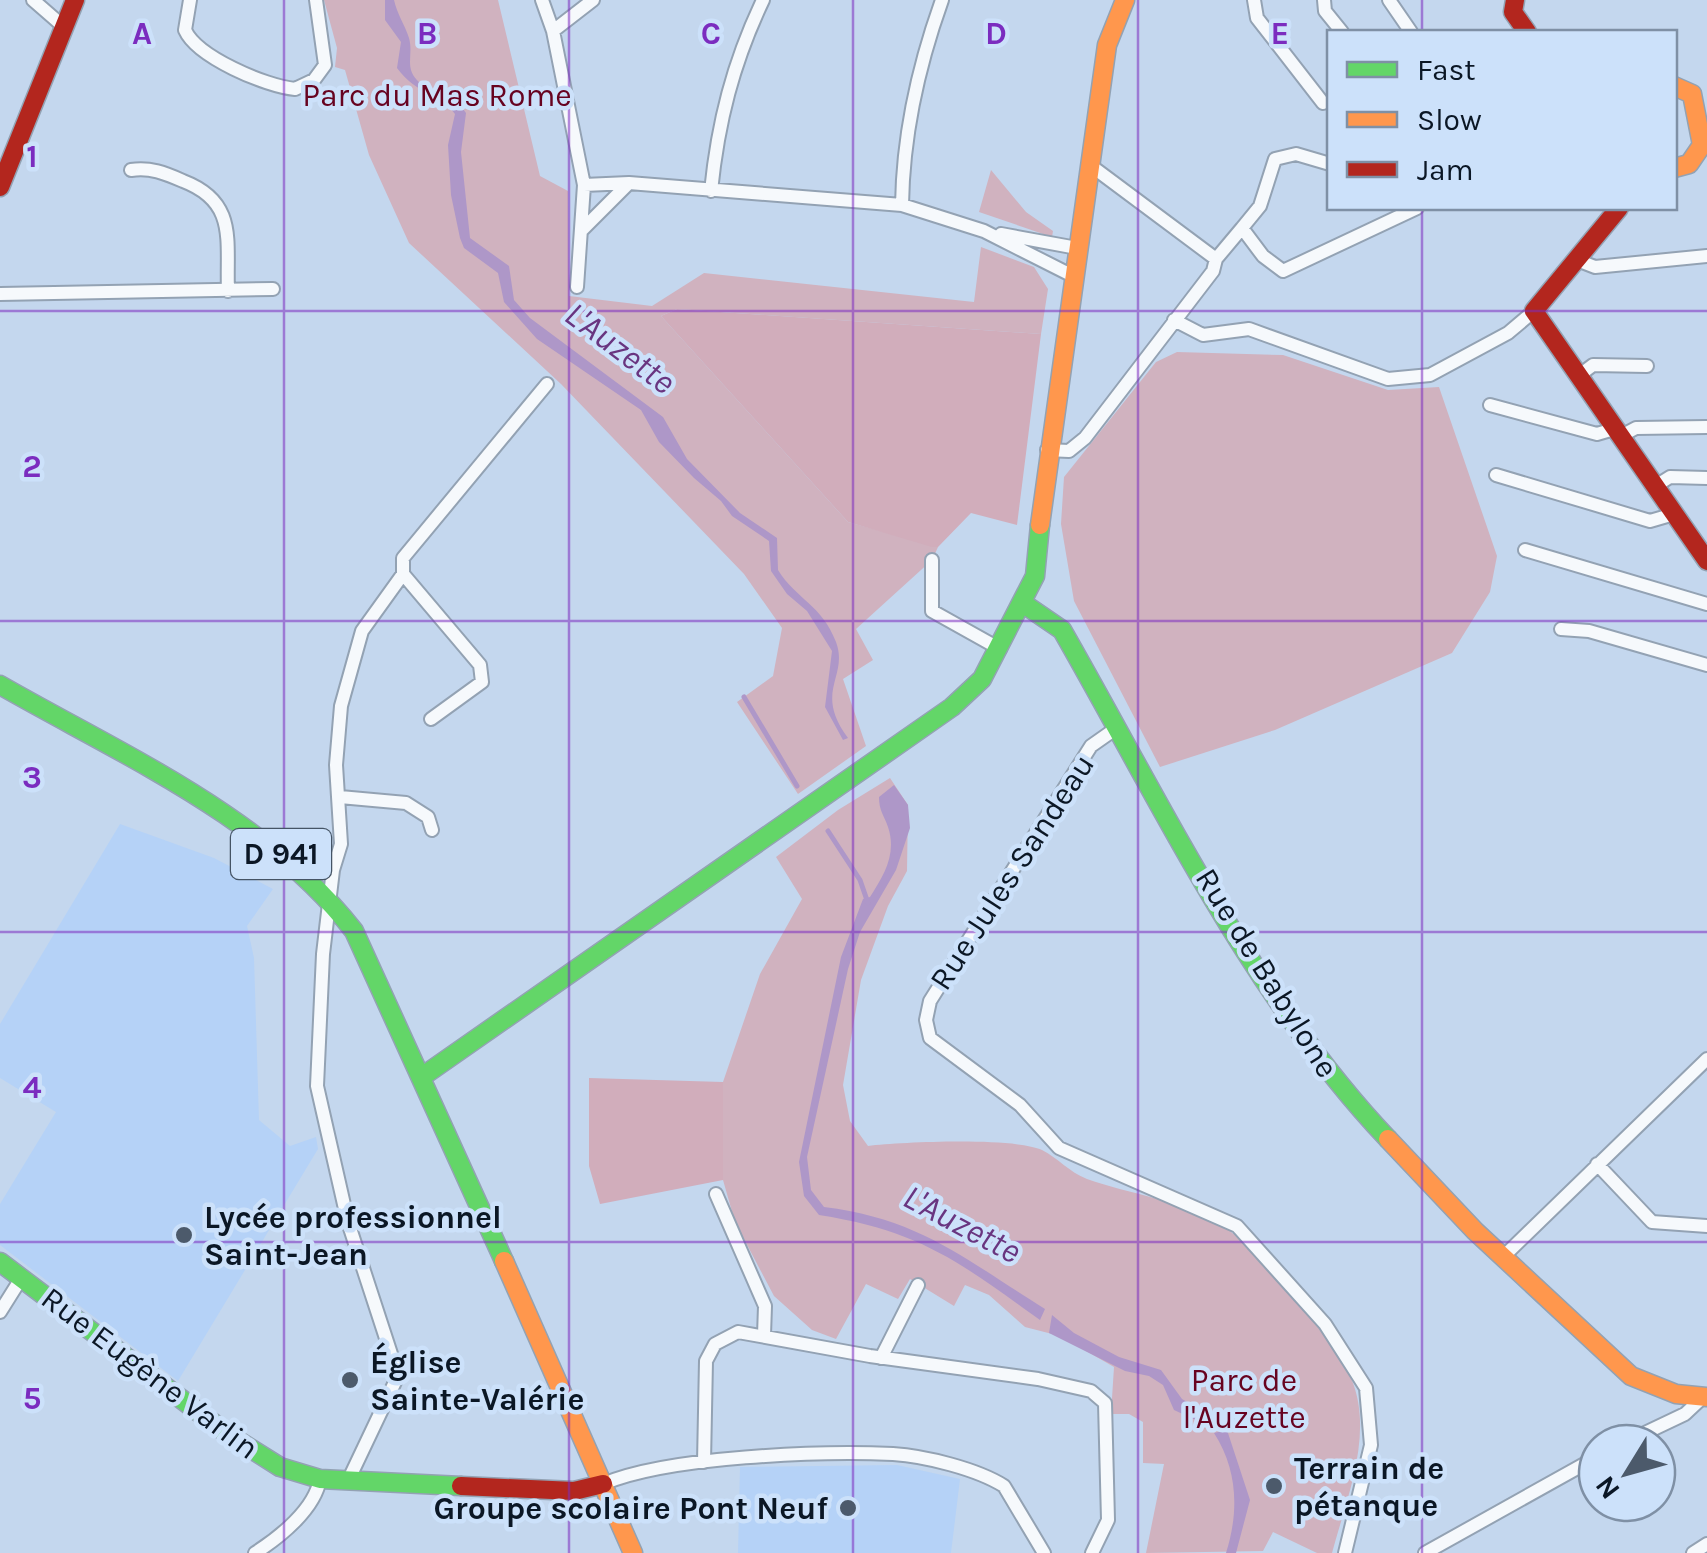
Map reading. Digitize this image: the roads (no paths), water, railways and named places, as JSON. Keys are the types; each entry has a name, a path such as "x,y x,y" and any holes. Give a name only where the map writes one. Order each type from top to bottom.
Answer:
{"main road":[{"path":"0,187 75,0"},
{"path":"423,1076 886,754 982,679 1024,604 1035,576 1047,450 1107,45 1125,0"},
{"path":"1515,0 1513,12 1526,30"},
{"path":"1677,87 1692,94 1702,145 1689,164 1677,167"},
{"path":"1617,210 1534,311 1576,376 1704,552"},
{"name":"Rue de Babylone","path":"1024,604 1062,630 1244,947 1334,1083 1502,1258 1631,1376 1676,1394 1705,1397"},
{"name":"D 941","path":"0,685 251,829 328,899 354,931 423,1076 633,1553"},
{"name":"Rue Eugène Varlin","path":"0,1262 256,1454 320,1479 574,1491 604,1484"}],"street":[{"path":"33,0 64,27"},
{"path":"190,0 185,30 194,46 214,58 294,89 314,80 326,58 316,0"},
{"path":"542,0 553,31 584,185 577,287"},
{"path":"553,31 594,0"},
{"path":"711,191 719,119 740,46 762,0"},
{"path":"902,205 902,152 942,0"},
{"path":"1254,0 1257,18 1323,103"},
{"path":"1324,0 1326,12 1340,30"},
{"path":"1389,0 1410,30"},
{"path":"1047,450 1069,451 1085,438 1213,271 1216,259 1260,206 1275,159 1296,154 1327,163"},
{"path":"1090,165 1216,259"},
{"path":"131,170 166,174 211,193 220,204 225,218 228,291"},
{"path":"584,185 628,183 902,205 984,232 1073,276"},
{"path":"582,230 628,183"},
{"path":"1242,228 1263,256 1283,271 1413,210"},
{"path":"984,232 1077,248"},
{"path":"1577,260 1596,267 1707,256"},
{"path":"0,294 273,289"},
{"path":"1174,320 1203,335 1249,329 1388,379 1430,376 1508,333 1534,311"},
{"path":"1576,376 1593,365 1647,366"},
{"path":"431,719 482,682 480,666 404,574 403,558 547,384"},
{"path":"1490,405 1597,434 1636,428 1707,427"},
{"path":"1496,475 1650,520 1674,514"},
{"path":"1654,486 1670,477 1707,478"},
{"path":"1525,550 1707,604"},
{"path":"932,560 932,611 1000,650"},
{"path":"348,1481 395,1382 394,1366 348,1222 317,1086 328,899 340,844 337,735 362,631 404,574"},
{"path":"1561,629 1589,631 1707,665"},
{"name":"Rue Jules Sandeau","path":"1118,727 1091,746 930,1000 926,1020 930,1038 1020,1105 1059,1148 1237,1226 1325,1324 1366,1388 1371,1445 1345,1553"},
{"path":"340,797 406,803 428,817 432,830"},
{"path":"1502,1258 1707,1059"},
{"path":"1597,1164 1652,1222 1707,1226"},
{"path":"716,1194 765,1306 764,1335"},
{"path":"0,1312 22,1277"},
{"path":"880,1358 918,1285"},
{"path":"704,1462 706,1361 714,1344 738,1332 880,1358 1038,1379 1102,1397 1109,1507 1105,1530 1092,1553"},
{"path":"1661,1423 1676,1394"},
{"path":"1661,1423 1685,1414 1705,1397"},
{"path":"604,1484 624,1475 704,1462 896,1454 1004,1486 1044,1553"},
{"path":"1425,1553 1577,1469"},
{"path":"255,1553 284,1532 315,1494 320,1479"},
{"path":"1692,1553 1707,1544"}],"waterway":[{"path":"744,697 797,786"},
{"path":"828,831 860,880 868,903"}],"place":[{"name":"Lycée professionnel Saint-Jean","path":"184,1235"},
{"name":"Église Sainte-Valérie","path":"350,1380"},
{"name":"Terrain de pétanque","path":"1274,1486"},
{"name":"Groupe scolaire Pont Neuf","path":"848,1508"}],"park label":[{"name":"Parc du Mas Rome","path":"437,95"},
{"name":"Parc de l'Auzette","path":"1244,1398"}],"water label":[{"name":"L'Auzette","path":"620,348"},
{"name":"L'Auzette","path":"962,1224"}]}
